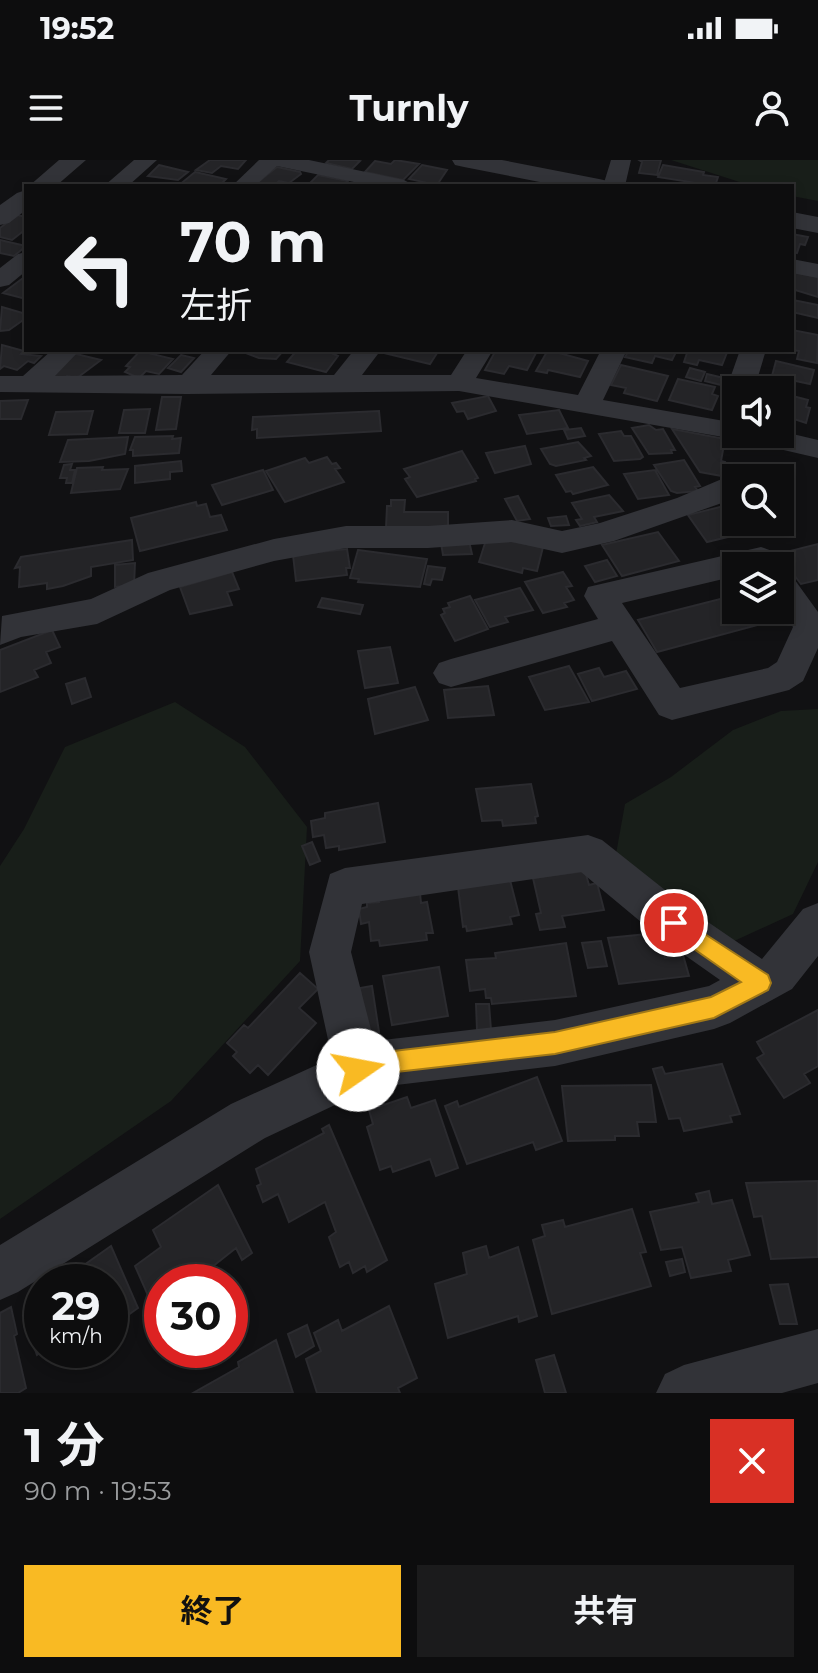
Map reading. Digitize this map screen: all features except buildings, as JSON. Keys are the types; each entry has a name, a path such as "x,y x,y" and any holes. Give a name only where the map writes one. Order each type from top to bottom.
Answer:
{"street":[{"path":"44,184 74,160"},
{"path":"117,184 147,160"},
{"path":"245,184 271,160"},
{"path":"278,160 369,183"},
{"path":"464,160 585,184"},
{"path":"615,184 621,160"},
{"path":"0,217 24,199"},
{"path":"794,220 818,225"},
{"path":"0,280 24,261"},
{"path":"794,266 818,271"},
{"path":"29,385 65,352"},
{"path":"187,386 217,352"},
{"path":"342,383 366,352"},
{"path":"459,383 479,352"},
{"path":"587,405 613,352"},
{"path":"745,376 752,352"},
{"path":"0,384 187,386 459,383 722,429"},
{"path":"794,444 818,449"},
{"path":"0,632 14,625 97,611 160,581 274,550 346,537 428,537 512,531 562,542 603,533 722,492"},
{"path":"722,568 600,596 672,705 777,680 791,671 814,625 794,601"},
{"path":"451,673 620,626"},
{"path":"358,1070 330,952 345,887 588,853 674,923 760,983"},
{"path":"0,1274 248,1121 368,1065 555,1043 714,1007 777,974 818,923"},
{"path":"684,1393 818,1356"}],"shaded area":[{"path":"671,160 818,160 818,201 794,196 794,184 746,184"},
{"path":"175,702 245,747 307,827 300,961 171,1101 0,1219 0,866 24,829 65,747"},
{"path":"818,709 818,862 793,914 719,948 614,865 625,804 671,777 733,730 781,711"}],"route":[{"path":"358,1070 368,1065 555,1043 714,1007 760,983 674,923"}]}
